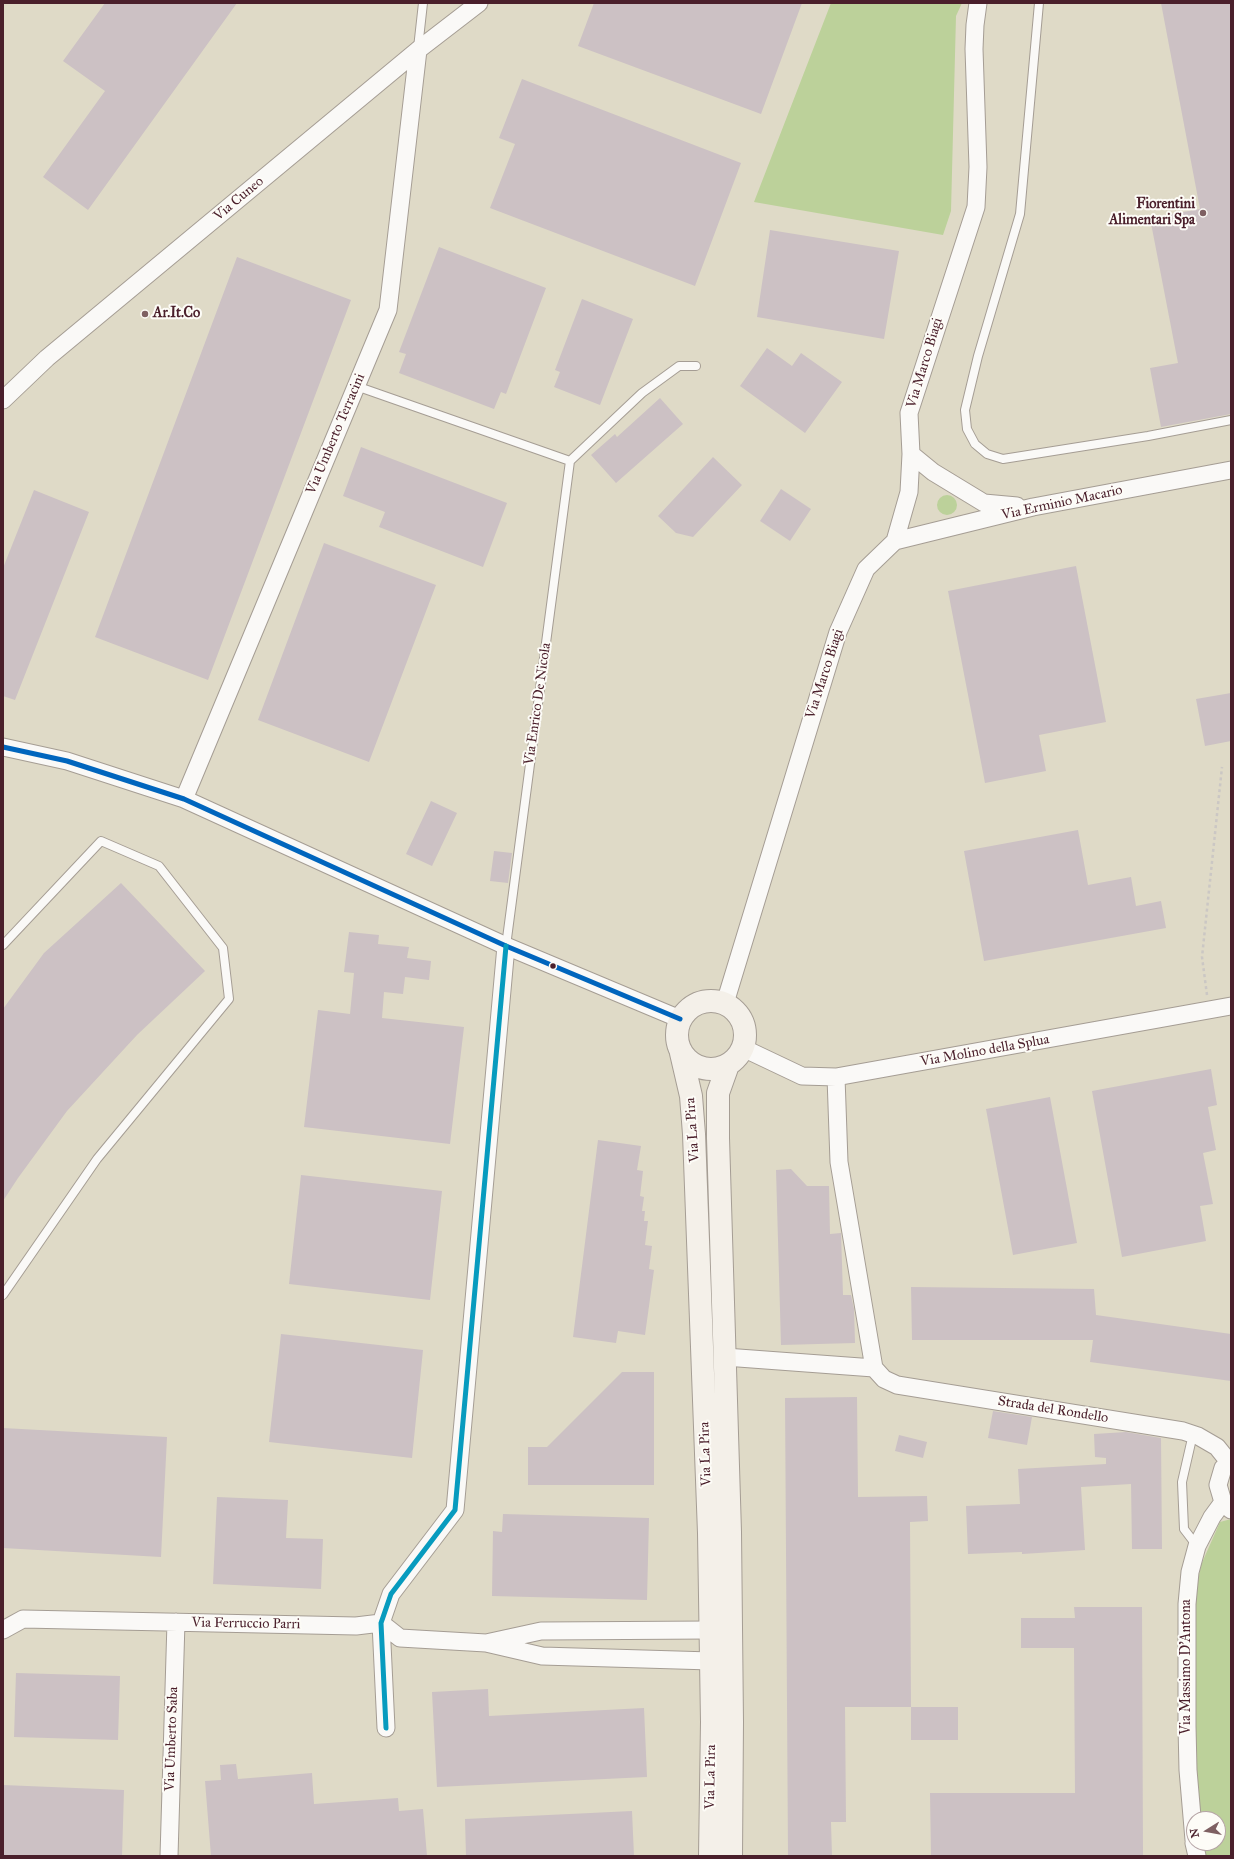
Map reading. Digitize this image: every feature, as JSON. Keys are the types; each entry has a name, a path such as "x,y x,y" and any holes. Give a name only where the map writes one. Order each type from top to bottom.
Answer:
{"street":[{"name":"Via Cuneo","path":"3,400 53,353 418,50 479,3"},
{"name":"Via Marco Biagi","path":"725,1003 838,632 866,569 895,541 909,492 911,454 909,414 976,207 978,168 974,49 978,3"},
{"name":"Via Umberto Terracini","path":"184,799 388,310 418,50"},
{"path":"911,454 933,472 984,503 1033,507"},
{"name":"Via Erminio Macario","path":"895,541 1033,507 1231,470"},
{"path":"3,747 67,761 184,799 506,946 680,1019"},
{"path":"386,1728 381,1623 390,1594 455,1510 506,946"},
{"path":"715,1000 725,1003 734,1009 743,1022 745,1038 743,1048 737,1058 728,1065 718,1069 707,1069 697,1066 688,1061 681,1052 677,1042 677,1030 680,1019 694,1004 715,1000"},
{"name":"Via Molino della Splua","path":"743,1048 802,1076 836,1077 1231,1006"},
{"name":"Via La Pira","path":"681,1052 691,1096 694,1134 709,1533 711,1630 710,1856"},
{"name":"Via La Pira","path":"728,1065 718,1093 732,1722 731,1856"},
{"path":"725,1357 874,1368 840,1162 836,1077"},
{"name":"Strada del Rondello","path":"874,1368 884,1379 897,1385 1183,1431 1193,1434 1217,1447 1230,1461"},
{"path":"1227,1506 1218,1485 1222,1472 1230,1461"},
{"name":"Via Massimo D'Antona","path":"1192,1811 1187,1748 1187,1604 1190,1572 1197,1546 1212,1517 1227,1506"},
{"name":"Via Ferruccio Parri","path":"3,1630 24,1619 356,1626 381,1623"},
{"name":"Via Umberto Saba","path":"169,1856 176,1622"},
{"path":"381,1623 400,1638 486,1643 542,1656 711,1661"},
{"path":"486,1643 541,1631 711,1630"},
{"path":"601,1631 602,1658"}],"lane":[{"path":"418,50 423,3"},
{"path":"1039,3 1020,214 978,356 966,410 967,429 975,444 987,454 1003,459 1148,436 1231,420"},
{"path":"356,386 570,461 642,393 679,366 696,366"},
{"name":"Via Enrico De Nicola","path":"506,946 570,461"},
{"path":"3,945 101,841 159,866 224,948 229,999 97,1159 3,1295"},
{"path":"1193,1434 1182,1482 1182,1490 1184,1529 1197,1546"}],"path":[{"path":"1208,1009 1202,957 1222,767"}],"green space":[{"path":"831,3 962,3 956,16 951,211 943,235 754,202"},
{"path":"947,495 954,498 957,505 954,512 947,515 940,512 937,505 940,498"},
{"path":"1231,1519 1231,1856 1206,1856 1205,1851 1226,1851 1226,1811 1200,1811 1195,1779 1193,1607 1201,1565 1220,1522"}],"building":[{"path":"105,3 237,3 88,210 43,177 105,91 63,61"},
{"path":"594,3 802,3 761,114 578,46"},
{"name":"Fiorentini Alimentari Spa","path":"1161,3 1231,3 1231,414 1161,427 1150,368 1178,363 1150,218 1200,209"},
{"path":"522,79 741,163 695,286 490,208 515,144 499,138"},
{"path":"770,230 899,251 884,339 757,317"},
{"path":"439,247 546,288 506,394 501,392 494,409 399,373 406,354 399,352"},
{"path":"237,257 351,300 208,680 95,637"},
{"path":"582,299 633,319 600,405 554,387 560,372 555,370"},
{"path":"767,348 792,366 801,353 842,382 805,433 740,386"},
{"path":"660,398 683,424 616,483 591,455 615,434 617,437"},
{"path":"361,447 507,503 483,567 379,527 385,512 343,496"},
{"path":"713,457 742,485 693,537 676,533 658,516"},
{"path":"781,489 811,509 790,541 760,521"},
{"path":"34,490 89,512 15,700 3,696 3,568"},
{"path":"324,543 436,585 369,762 258,720"},
{"path":"1076,566 1106,722 1039,735 1046,771 985,783 948,591"},
{"path":"1231,693 1231,741 1205,746 1196,699"},
{"path":"431,801 457,813 432,866 406,854"},
{"path":"1078,830 1088,885 1131,877 1136,906 1161,901 1166,928 984,961 964,851"},
{"path":"494,851 512,853 508,883 490,881"},
{"path":"121,883 205,971 137,1035 67,1111 3,1201 3,1009 44,953"},
{"path":"349,932 379,935 378,944 409,947 407,958 431,961 429,980 405,977 403,994 384,992 382,1018 464,1027 450,1144 304,1127 318,1010 350,1014 354,973 344,972"},
{"path":"1211,1069 1217,1105 1208,1107 1216,1150 1203,1153 1213,1204 1200,1206 1206,1241 1122,1257 1092,1091"},
{"path":"1050,1097 1077,1243 1013,1255 986,1109"},
{"path":"598,1140 641,1146 637,1170 643,1171 640,1196 644,1197 642,1211 645,1211 644,1221 648,1221 645,1245 652,1246 649,1269 654,1270 645,1335 618,1331 616,1343 573,1337"},
{"path":"791,1169 807,1186 829,1186 830,1234 841,1233 843,1295 851,1295 854,1309 855,1343 781,1345 776,1170"},
{"path":"301,1175 442,1191 430,1300 289,1284"},
{"path":"911,1287 1094,1289 1096,1315 1231,1334 1231,1381 1090,1362 1093,1340 912,1340"},
{"path":"281,1334 423,1350 412,1458 269,1442"},
{"path":"622,1372 654,1372 654,1485 528,1485 528,1447 547,1447"},
{"path":"857,1397 858,1497 927,1496 928,1521 910,1522 911,1707 845,1707 846,1822 831,1822 832,1856 788,1856 785,1398"},
{"path":"993,1411 1032,1417 1027,1445 988,1438"},
{"path":"3,1428 167,1437 161,1557 3,1548"},
{"path":"1126,1432 1161,1438 1162,1549 1132,1549 1131,1484 1081,1487 1085,1550 1022,1554 1022,1552 968,1554 966,1506 1020,1504 1018,1469 1106,1464 1106,1458 1095,1457 1094,1434"},
{"path":"899,1435 927,1442 923,1458 895,1451"},
{"path":"217,1497 288,1500 286,1538 323,1539 321,1589 213,1584"},
{"path":"503,1514 649,1518 647,1600 492,1596 493,1531 502,1532"},
{"path":"1074,1607 1142,1607 1143,1856 931,1856 930,1793 1075,1793 1074,1648 1021,1648 1021,1618 1075,1618"},
{"path":"16,1673 120,1676 118,1740 14,1737"},
{"path":"488,1689 489,1716 644,1708 647,1777 437,1787 432,1692"},
{"path":"911,1707 958,1707 958,1740 911,1740"},
{"path":"236,1764 238,1779 312,1773 314,1804 398,1798 399,1811 423,1809 427,1856 211,1856 205,1781 221,1780 220,1765"},
{"path":"3,1785 124,1790 122,1856 3,1856"},
{"path":"632,1811 634,1856 466,1856 465,1819"}],"transit line":[{"path":"3,747 67,761 184,799 506,946 680,1019"},
{"path":"386,1728 381,1623 391,1594 455,1510 506,946"}],"place":[{"name":"Fiorentini Alimentari Spa","path":"1203,213"},
{"name":"Ar.It.Co","path":"145,314"}]}
